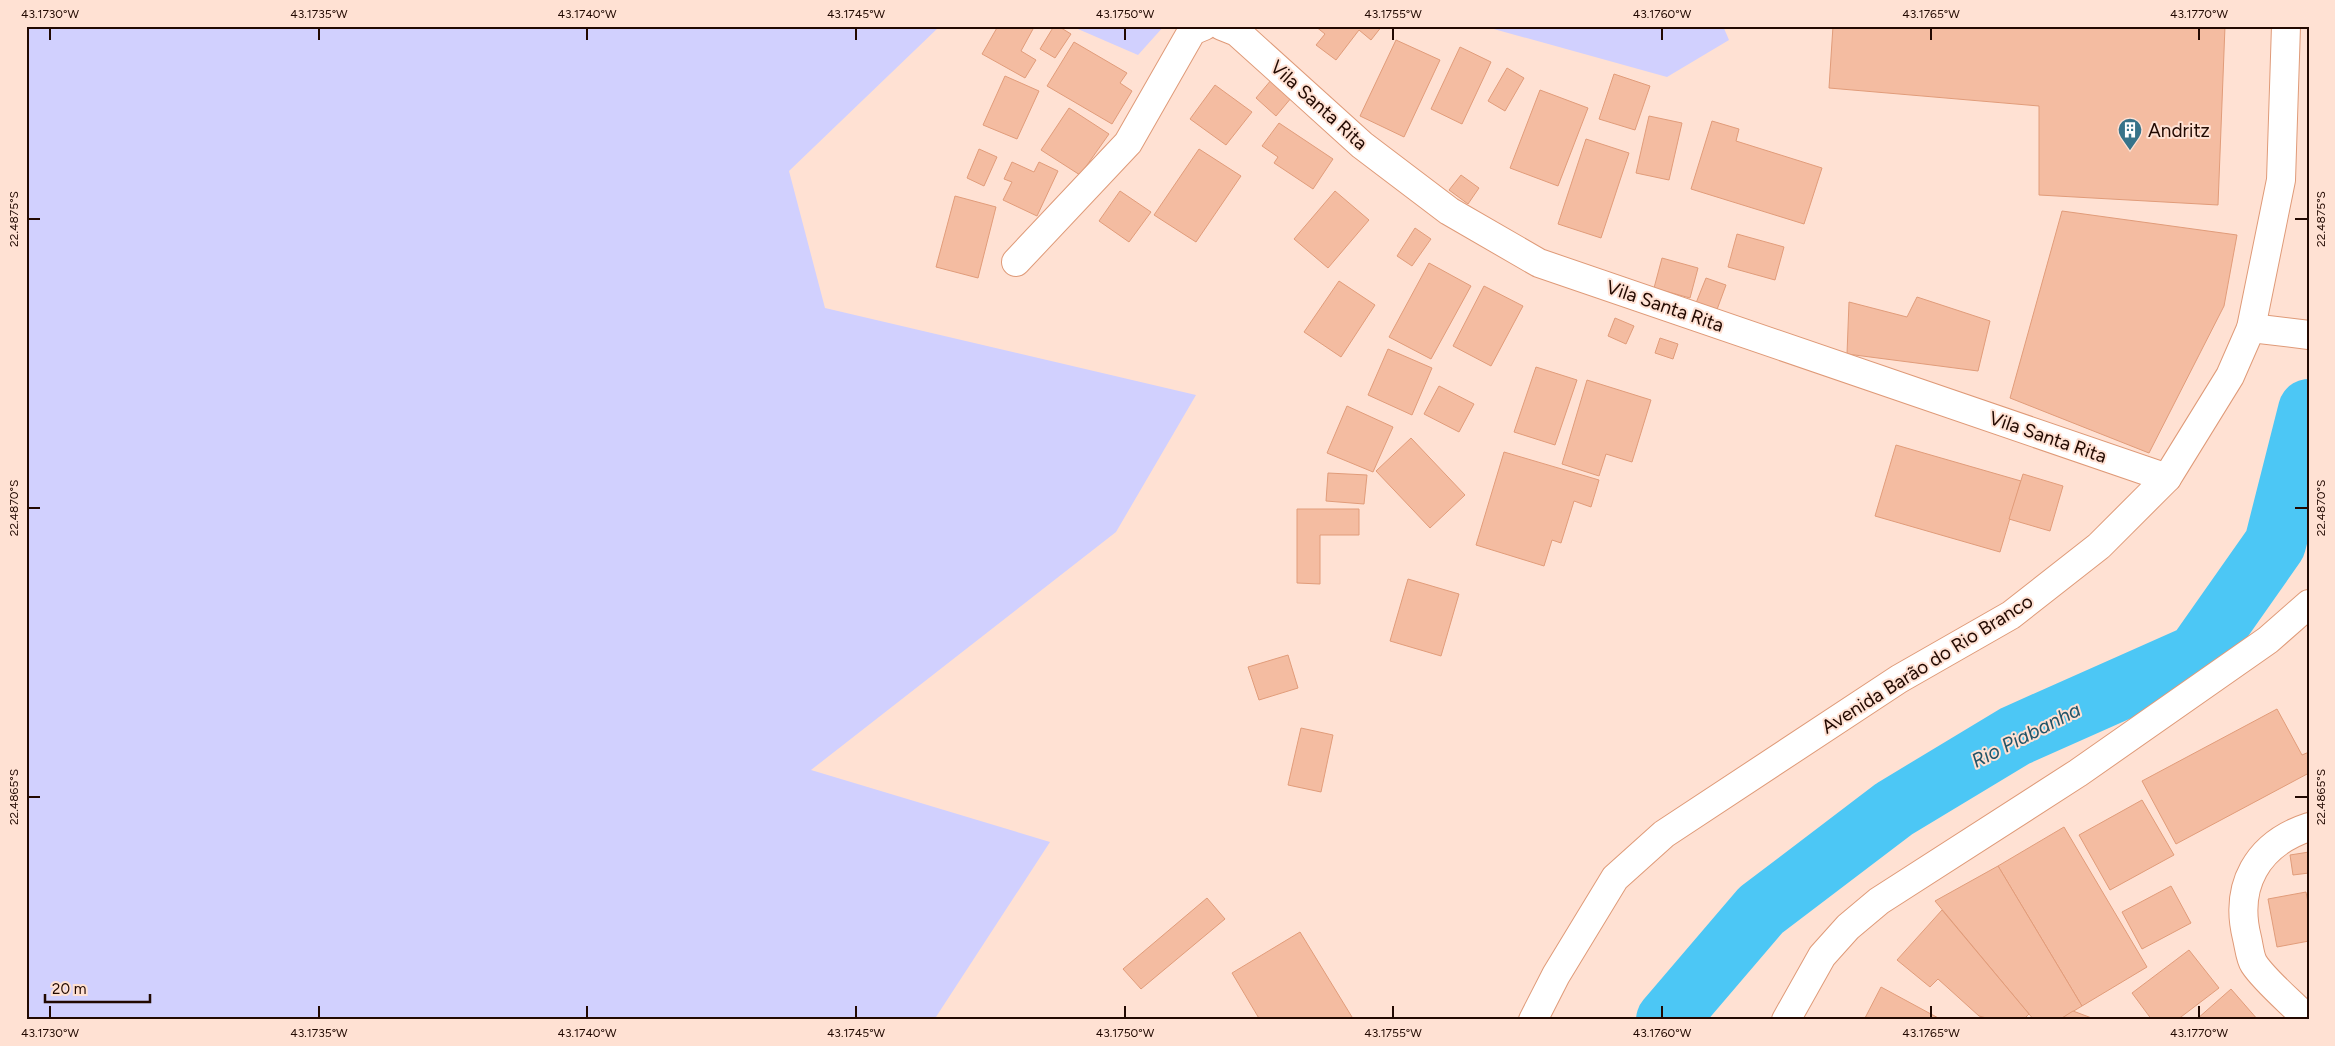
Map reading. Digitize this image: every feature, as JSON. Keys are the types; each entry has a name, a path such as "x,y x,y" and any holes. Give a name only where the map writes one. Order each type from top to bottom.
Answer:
{"main road":[{"path":"1016,262 1128,143 1192,31 1204,26"},
{"name":"Vila Santa Rita","path":"1222,26 1237,32 1362,144 1449,211 1538,263 2167,478"},
{"name":"Avenida Barão do Rio Branco","path":"1533,1020 1556,976 1615,878 1664,834 1898,679 2011,615 2100,546 2167,478 2230,376 2251,328 2281,180 2286,26"},
{"path":"2251,328 2309,334"},
{"path":"1786,1020 1822,956 1848,927 1879,902 2078,773 2268,640 2309,604"},
{"path":"2308,1020 2253,963 2242,920 2247,881 2264,853 2299,830 2309,827"}],"shaded area":[{"path":"26,26 940,26 789,171 825,308 1196,395 1116,532 811,770 1050,842 934,1020 26,1020"},
{"path":"1071,26 1164,26 1138,55"},
{"path":"1483,26 1723,26 1729,40 1667,77"}],"building":[{"path":"998,26 1029,26 1033,29 1021,51 1036,60 1025,78 982,54"},
{"path":"1054,26 1058,26 1071,34 1055,58 1040,49"},
{"path":"1315,26 1382,26 1371,40 1359,30 1336,60 1316,45 1325,34"},
{"name":"Andritz","path":"1833,26 2225,26 2218,205 2039,195 2039,106 1829,88"},
{"path":"1396,40 1440,60 1404,137 1360,116"},
{"path":"1074,42 1127,73 1120,83 1132,91 1112,124 1047,86"},
{"path":"1460,47 1491,62 1462,124 1431,109"},
{"path":"1507,68 1524,78 1505,111 1488,101"},
{"path":"1277,73 1297,91 1276,116 1256,98"},
{"path":"1614,74 1650,86 1635,130 1599,119"},
{"path":"1005,76 1039,91 1017,139 983,125"},
{"path":"1215,85 1252,112 1226,145 1190,119"},
{"path":"1540,90 1588,108 1558,186 1510,168"},
{"path":"1069,108 1109,134 1080,175 1041,150"},
{"path":"1649,116 1682,123 1669,180 1636,173"},
{"path":"1712,121 1739,129 1736,141 1822,168 1804,224 1691,189"},
{"path":"1279,123 1333,159 1313,189 1274,163 1278,157 1262,146"},
{"path":"1586,139 1629,153 1601,238 1558,224"},
{"path":"979,149 997,157 984,186 967,178"},
{"path":"1199,149 1241,176 1196,242 1154,215"},
{"path":"1012,162 1034,172 1039,162 1058,171 1037,216 1003,200 1012,182 1004,179"},
{"path":"1461,175 1479,188 1468,204 1449,190"},
{"path":"1120,191 1151,212 1129,242 1099,221"},
{"path":"1335,191 1369,220 1328,268 1294,239"},
{"path":"955,196 996,207 978,278 936,267"},
{"path":"2062,211 2237,235 2224,306 2149,453 2010,398"},
{"path":"1415,228 1431,239 1412,266 1397,256"},
{"path":"1737,234 1784,247 1775,280 1728,267"},
{"path":"1662,258 1698,268 1690,298 1654,288"},
{"path":"1429,263 1471,286 1431,359 1389,337"},
{"path":"1706,278 1726,285 1715,315 1694,308"},
{"path":"1339,281 1375,305 1341,357 1304,332"},
{"path":"1484,286 1523,306 1491,366 1453,346"},
{"path":"1917,297 1990,321 1978,371 1847,354 1849,302 1907,317"},
{"path":"1615,318 1634,326 1626,344 1608,336"},
{"path":"1660,338 1678,344 1673,359 1655,353"},
{"path":"1388,349 1432,368 1412,415 1368,395"},
{"path":"1536,367 1577,380 1555,445 1514,432"},
{"path":"1587,380 1651,400 1632,462 1606,454 1599,476 1562,464"},
{"path":"1439,386 1474,404 1459,432 1424,414"},
{"path":"1347,406 1393,427 1373,472 1327,453"},
{"path":"1411,438 1465,495 1430,528 1376,471"},
{"path":"1896,445 2021,481 2000,552 1875,516"},
{"path":"1504,452 1599,480 1591,507 1574,501 1561,543 1552,540 1544,566 1476,545"},
{"path":"1328,473 1367,475 1364,504 1326,501"},
{"path":"2023,474 2063,486 2050,531 2009,519"},
{"path":"1297,509 1359,509 1359,535 1320,535 1320,584 1297,583"},
{"path":"1408,579 1459,594 1441,656 1390,641"},
{"path":"1288,655 1298,688 1259,700 1248,667"},
{"path":"2277,709 2302,755 2309,752 2309,773 2176,844 2142,781"},
{"path":"1301,728 1333,735 1321,792 1288,785"},
{"path":"2142,800 2174,855 2110,890 2079,835"},
{"path":"2064,827 2147,967 2082,1006 1998,866"},
{"path":"2309,852 2309,873 2293,875 2290,855"},
{"path":"1998,866 2082,1006 2059,1020 2034,1020 1935,901"},
{"path":"2171,886 2191,923 2142,949 2122,912"},
{"path":"2306,892 2309,908 2309,941 2277,947 2268,899"},
{"path":"1207,898 1225,919 1141,989 1123,969"},
{"path":"1942,910 2029,1014 2023,1020 1994,1020 1979,1016 1938,979 1930,987 1897,960"},
{"path":"1300,932 1352,1017 1346,1020 1260,1020 1232,973"},
{"path":"2189,950 2219,988 2177,1020 2152,1020 2132,993"},
{"path":"1881,987 1942,1020 1864,1020"},
{"path":"2231,989 2258,1020 2197,1019"},
{"path":"2073,1011 2097,1020 2059,1020"}],"waterway":[{"name":"Rio Piabanha","path":"1667,1020 1761,910 1894,809 2015,736 2197,655 2275,544 2309,410"}],"place":[{"name":"Andritz","path":"2130,151"}]}
